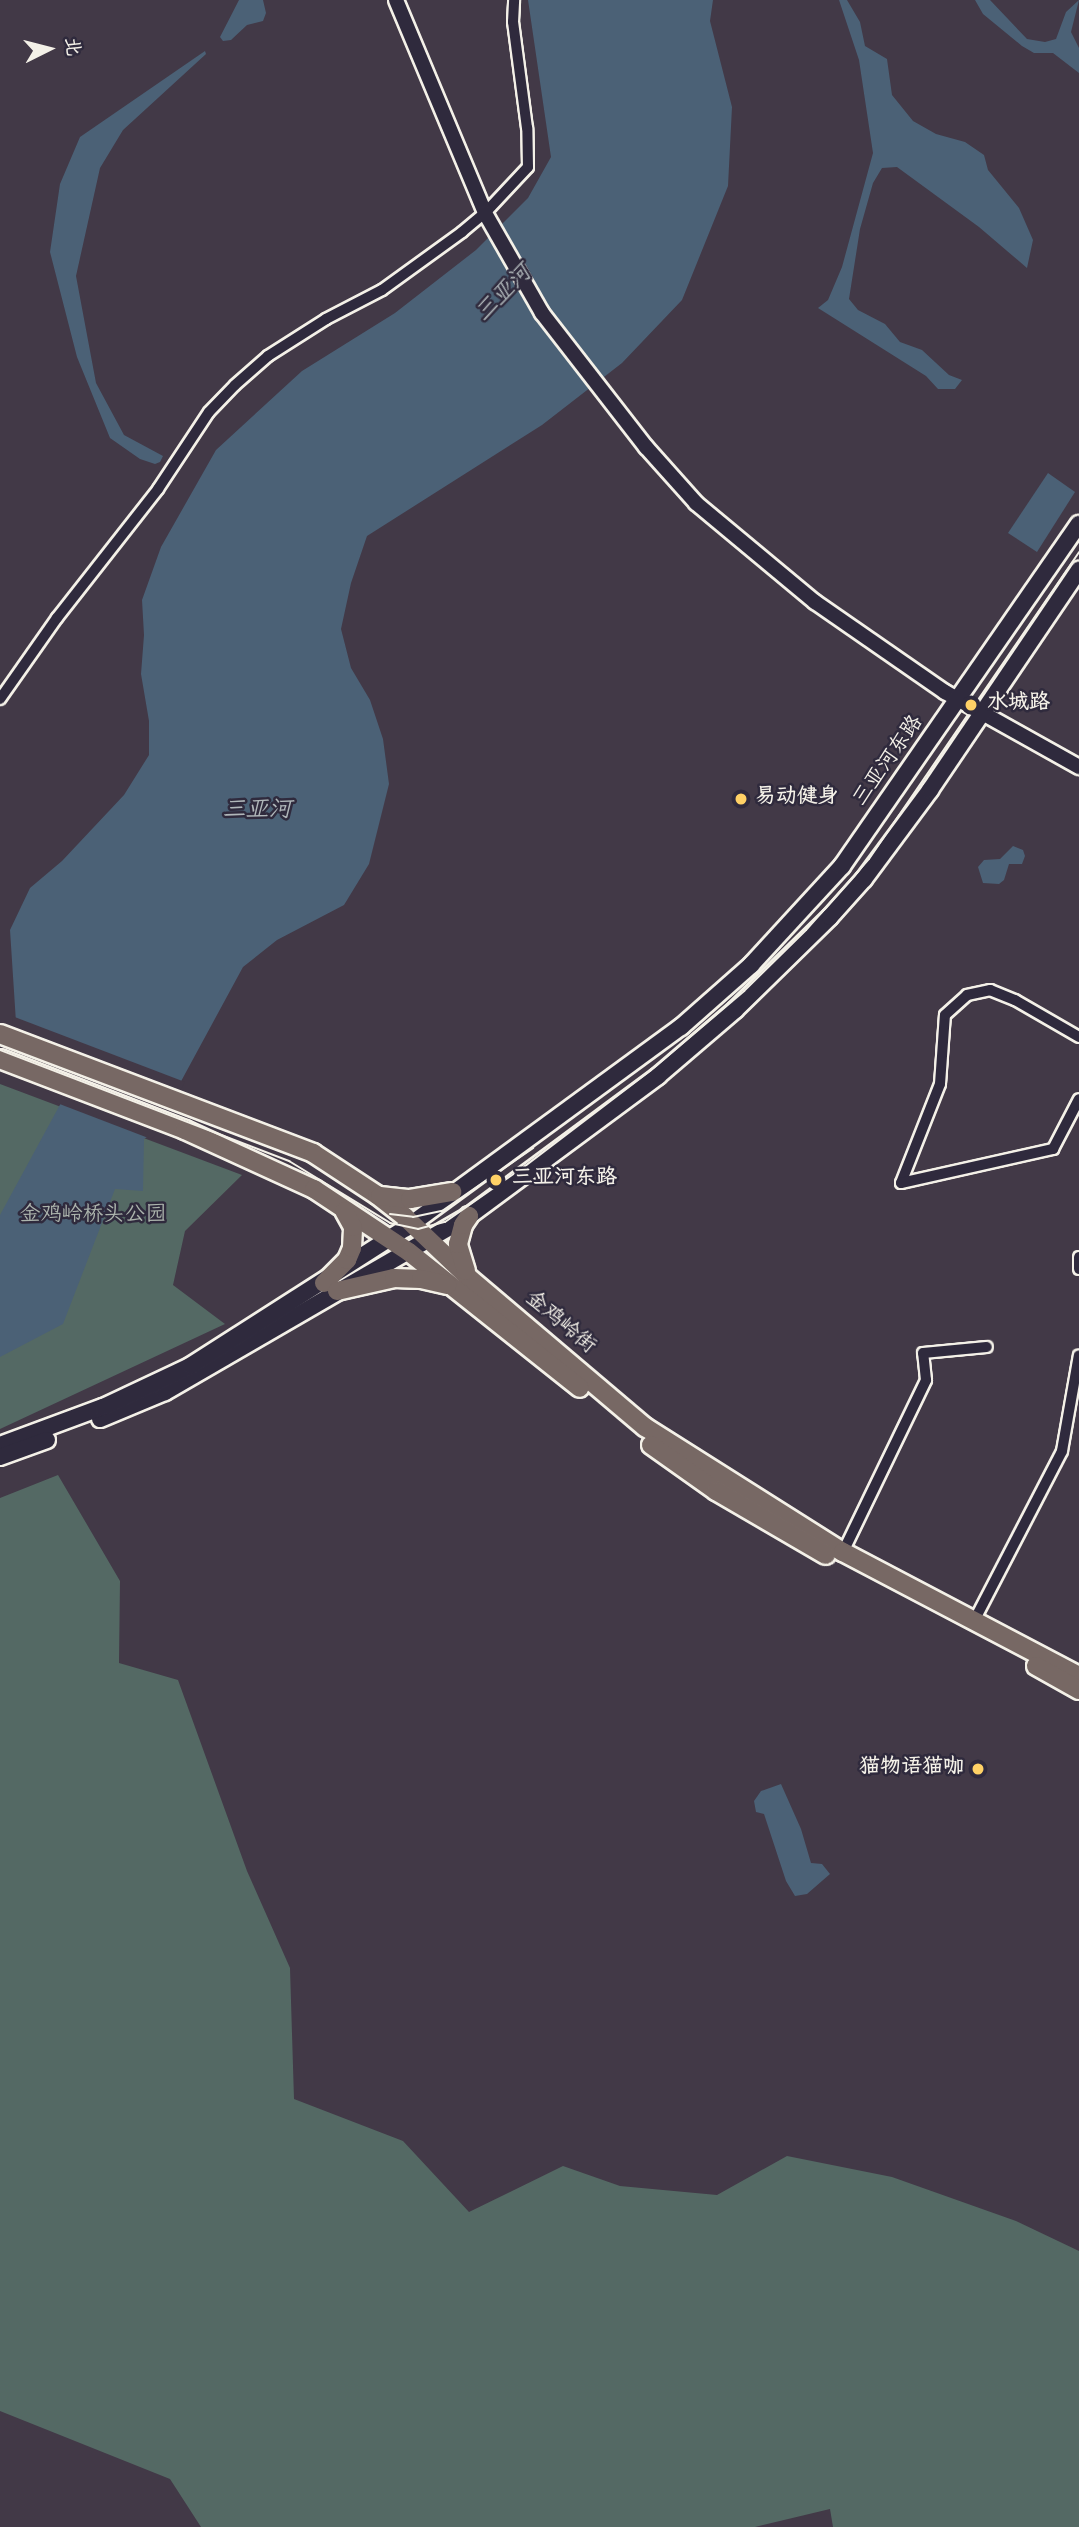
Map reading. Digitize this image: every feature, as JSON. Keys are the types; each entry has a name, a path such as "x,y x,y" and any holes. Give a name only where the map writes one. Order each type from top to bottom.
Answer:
{"main road":[{"name":"三亚河东路","path":"0,1457 165,1392 330,1287 452,1192 642,1058 744,971 855,850 1079,524"},
{"name":"三亚河东路","path":"0,1446 103,1407 190,1366 330,1287 409,1252 469,1216 658,1076 754,994 864,878 983,715 1079,570"},
{"name":"金鸡岭街","path":"0,1034 313,1153 377,1195 412,1223 430,1240 463,1283 649,1443 716,1491 777,1529 1079,1690"},
{"name":"金鸡岭街","path":"0,1059 184,1129 294,1179 337,1203 409,1252 463,1283 645,1427 843,1552 1079,1676"},
{"path":"377,1195 410,1199 452,1192"},
{"path":"330,1287 352,1248 353,1227 349,1217 337,1203"},
{"path":"330,1287 407,1277 463,1283 458,1244 463,1225 469,1216"}],"street":[{"path":"396,0 488,217 542,313 603,394 696,503 741,543 862,636 958,700 1079,768"},
{"path":"0,699 57,618 158,489 209,412 235,385 268,356 327,318 382,290 488,217 528,167 527,128 513,22 514,0"},
{"path":"1079,1037 1015,1000 990,990 967,995 945,1015 940,1084 901,1183 1053,1149 1079,1099"},
{"path":"1079,1257 1079,1269"},
{"path":"843,1552 926,1380 923,1353 987,1347"},
{"path":"974,1621 1062,1451 1074,1368 1079,1355"}],"green space":[{"name":"金鸡岭桥头公园","path":"0,1084 242,1175 185,1231 173,1285 225,1324 0,1429"},
{"path":"58,1475 120,1581 119,1663 178,1680 247,1871 290,1968 294,2099 403,2141 469,2212 563,2166 620,2186 717,2195 787,2156 892,2177 1016,2221 1079,2251 1079,2527 833,2527 830,2509 755,2527 201,2527 170,2479 0,2411 0,1498"}],"water":[{"path":"239,0 263,0 266,13 263,21 247,25 231,40 223,41 220,37"},
{"name":"三亚河","path":"528,0 713,0 710,21 732,107 728,186 682,300 622,363 542,425 367,536 351,583 341,629 351,668 370,700 383,739 389,784 369,864 344,905 277,940 243,967 153,1133 144,1139 143,1191 115,1189 63,1324 0,1357 0,1215 62,1101 18,1053 10,930 30,888 62,861 124,795 149,755 149,721 141,674 144,635 142,600 161,547 216,450 302,371 395,313 476,250 528,198 551,157"},
{"path":"839,0 847,0 860,22 865,46 887,59 892,95 913,121 936,134 965,142 984,155 988,170 1019,208 1033,240 1027,268 979,227 897,167 882,168 873,183 860,229 849,299 858,310 885,324 900,342 922,350 949,375 962,380 955,389 938,389 926,376 818,308 828,300 842,267 873,153 859,60"},
{"path":"975,0 990,0 1027,39 1045,42 1056,39 1066,12 1079,0 1071,32 1079,48 1079,73 1053,53 1034,53 1022,46 983,14"},
{"path":"205,51 206,54 123,130 100,168 76,276 96,383 124,435 163,456 160,462 155,464 140,459 110,438 77,357 50,252 60,184 80,137"},
{"path":"1048,473 1075,492 1037,552 1008,533"},
{"path":"1013,846 1023,850 1025,856 1022,864 1009,864 1004,880 999,884 983,883 978,867 984,860 1000,859"},
{"path":"781,1784 801,1829 811,1863 822,1864 830,1874 807,1894 795,1896 786,1881 764,1814 756,1812 754,1801 761,1791"}],"pier":[{"path":"12,1016 185,1082 156,1135 151,1139 57,1103 15,1054"}],"tram line":[{"path":"0,1050 289,1161 390,1223 418,1229 445,1222 525,1166 651,1070 744,991 806,930 869,859 1079,552"},
{"path":"390,1214 413,1217 442,1211 533,1148"}],"place":[{"name":"水城路","path":"971,705"},
{"name":"易动健身","path":"741,799"},
{"name":"三亚河东路","path":"496,1180"},
{"name":"猫物语猫咖","path":"978,1769"}]}
